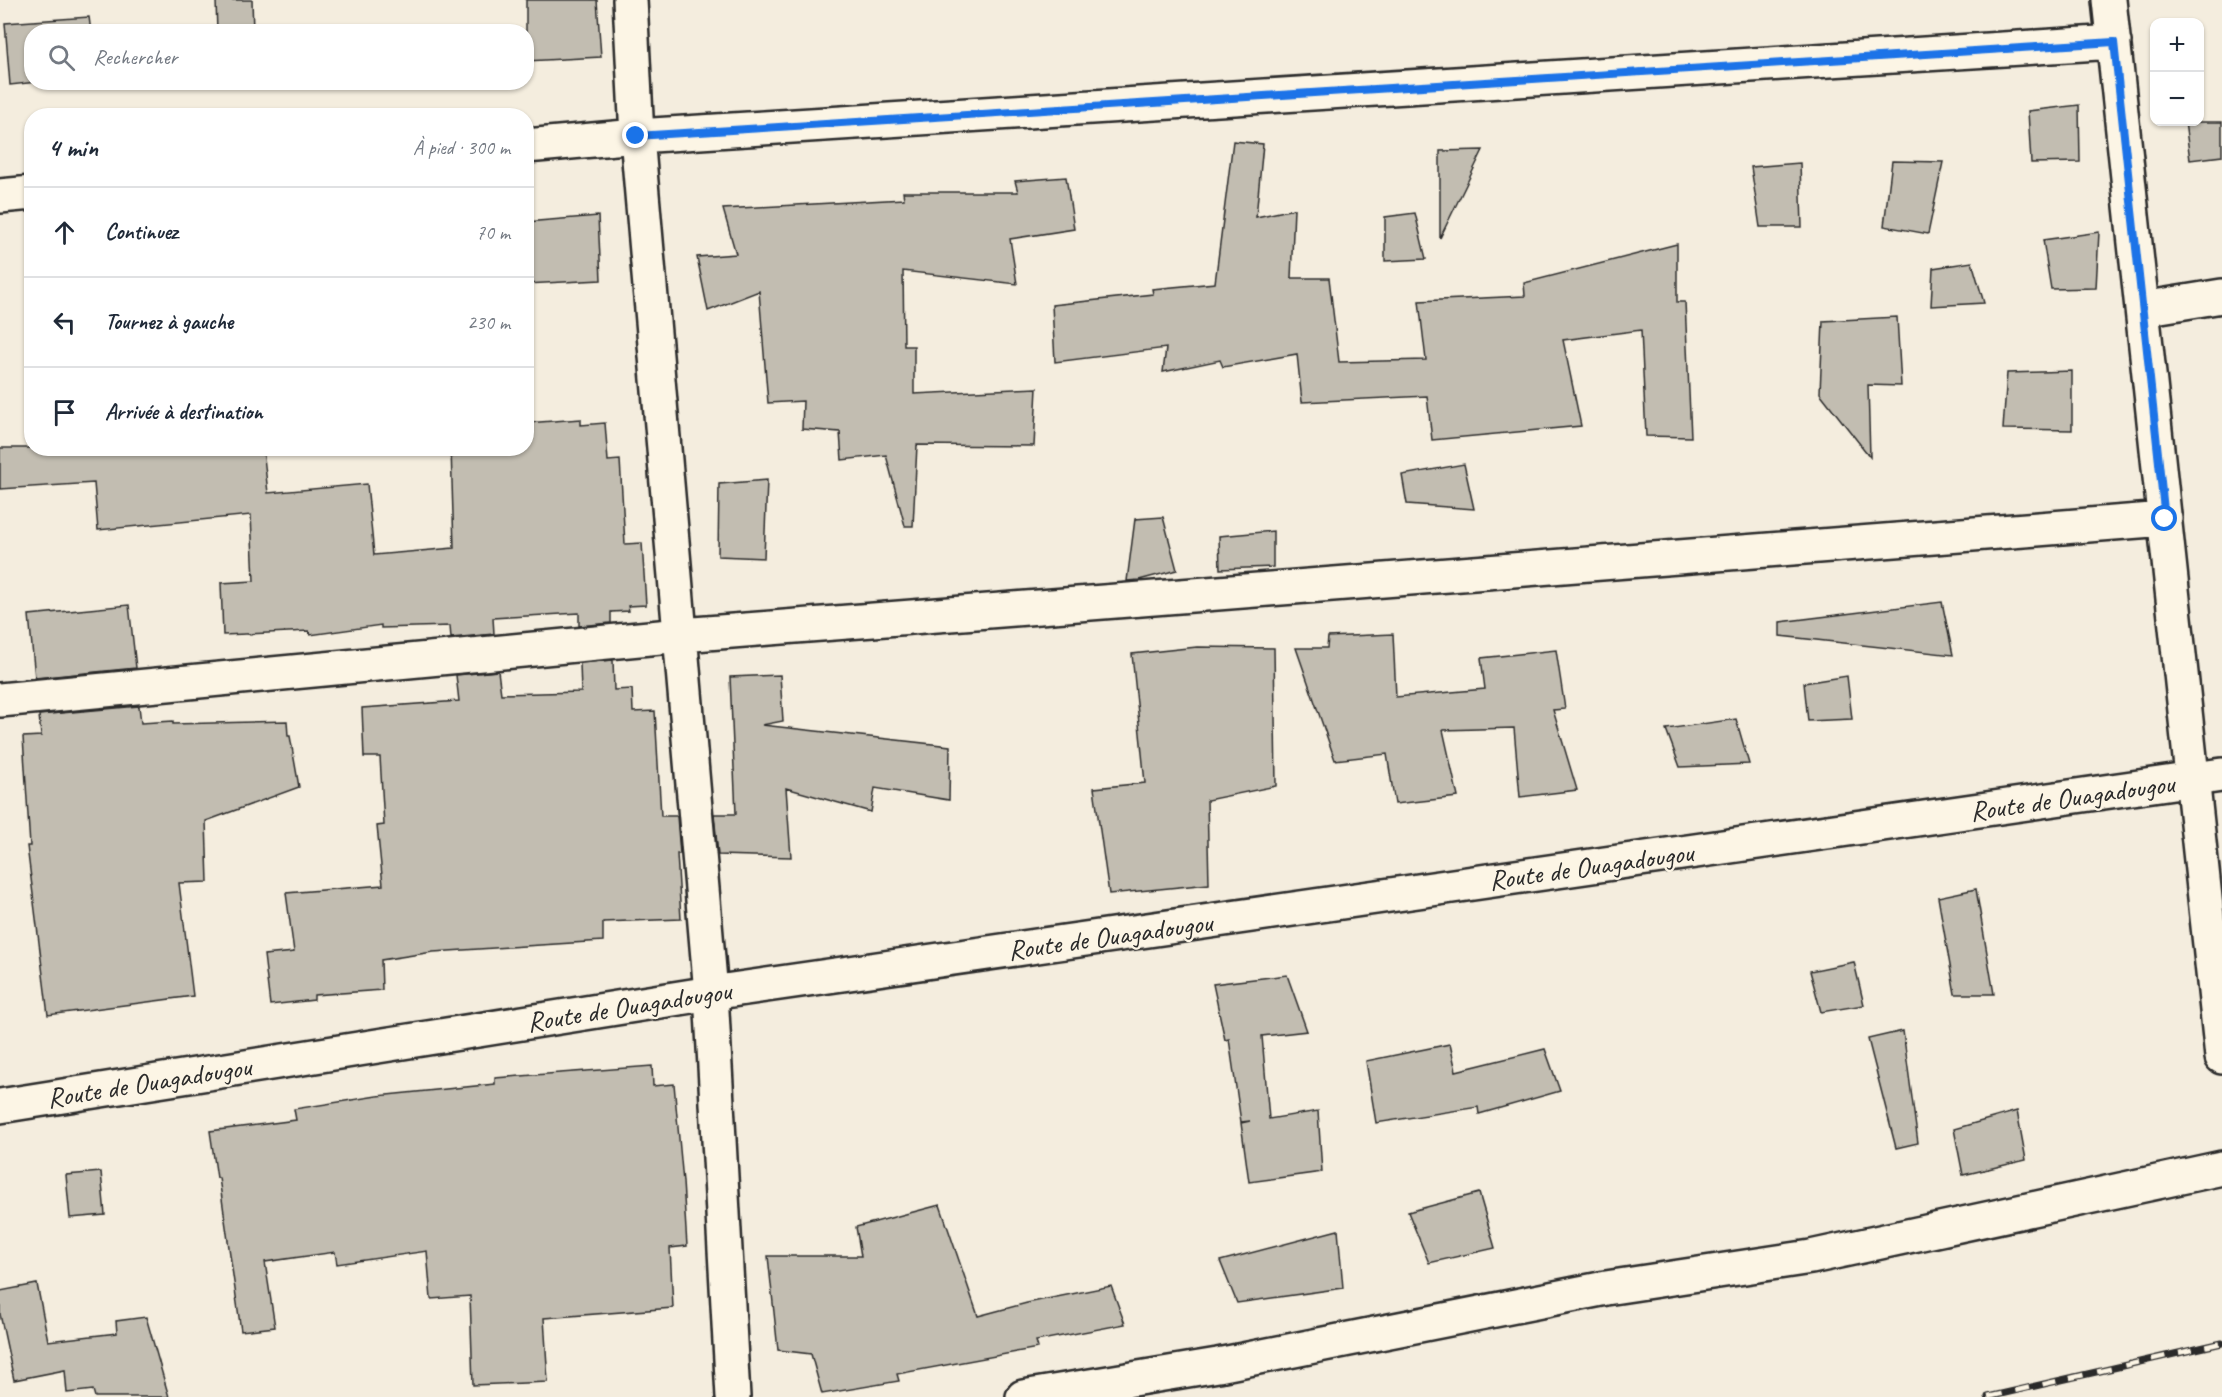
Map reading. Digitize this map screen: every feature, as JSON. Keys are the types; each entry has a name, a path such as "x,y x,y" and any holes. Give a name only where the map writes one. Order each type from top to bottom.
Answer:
{"street":[{"path":"630,0 636,136 711,993 733,1397"},
{"path":"2109,0 2165,519 2208,777 2222,1057"},
{"path":"534,145 636,136 2114,42"},
{"path":"0,195 24,194"},
{"path":"2142,309 2222,297"},
{"path":"0,700 681,635 2165,519"},
{"name":"Route de Ouagadougou","path":"0,1106 711,993 2208,777"},
{"path":"1023,1397 1218,1365 1606,1288 1811,1257 2222,1168"}],"building":[{"path":"216,0 252,0 253,24 217,24"},
{"path":"526,0 597,0 601,57 534,61 534,24 526,24"},
{"path":"89,17 90,24 24,24 24,83 10,85 5,23"},
{"path":"2079,105 2080,162 2031,163 2028,111"},
{"path":"2204,122 2222,122 2222,156 2190,160 2186,126 2204,126"},
{"path":"1233,141 1263,144 1256,217 1294,209 1291,278 1329,278 1339,362 1426,360 1419,301 1525,296 1524,283 1677,244 1677,302 1685,302 1691,437 1646,436 1641,330 1563,340 1581,426 1432,440 1427,396 1302,402 1297,354 1223,367 1220,360 1163,372 1166,348 1055,362 1052,305 1153,294 1152,289 1215,283"},
{"path":"1483,150 1440,238 1440,151"},
{"path":"1892,161 1943,162 1928,234 1884,226"},
{"path":"1800,163 1802,227 1760,227 1751,167"},
{"path":"1066,177 1074,229 1010,239 1017,284 903,271 904,346 914,346 914,394 1037,388 1034,446 917,445 913,526 905,526 886,455 842,460 840,432 802,429 803,401 768,403 759,291 708,311 697,257 736,254 723,209 904,199 903,192 1018,192 1015,181"},
{"path":"1415,213 1426,259 1385,261 1385,217"},
{"path":"598,216 601,280 534,284 534,221"},
{"path":"2099,232 2096,288 2051,289 2043,240"},
{"path":"1972,262 1984,303 1931,306 1933,268"},
{"path":"1897,317 1901,386 1868,385 1870,457 1820,393 1823,321"},
{"path":"2072,371 2072,430 2003,429 2007,373"},
{"path":"581,419 581,425 605,423 608,461 620,460 625,544 642,543 646,605 628,606 629,611 611,612 611,623 579,626 579,613 493,618 494,634 451,638 450,626 381,628 381,625 310,635 309,631 223,635 221,583 254,581 251,515 98,530 94,483 0,489 0,448 24,448 24,456 264,456 268,493 367,484 374,555 454,548 451,456 534,456 534,422"},
{"path":"1464,464 1474,509 1407,504 1402,475"},
{"path":"767,480 764,558 718,556 719,484"},
{"path":"1163,517 1177,570 1127,581 1135,519"},
{"path":"1273,531 1273,567 1220,569 1219,536"},
{"path":"1942,602 1953,655 1780,636 1780,622"},
{"path":"129,605 136,668 35,678 29,615"},
{"path":"1393,634 1396,697 1485,689 1481,658 1556,650 1565,709 1553,710 1577,790 1520,797 1514,728 1443,730 1458,797 1395,804 1387,754 1335,760 1296,648 1327,648 1328,637"},
{"path":"1197,647 1274,648 1276,786 1207,800 1209,884 1109,894 1094,788 1145,783 1132,654"},
{"path":"613,660 614,690 632,689 633,712 655,711 661,816 677,816 681,919 603,922 603,941 433,952 381,960 382,990 314,995 314,1000 270,1005 264,955 294,952 286,893 383,885 377,826 384,825 380,757 364,757 362,708 459,701 456,675 498,671 501,694 581,692 580,663"},
{"path":"780,675 783,721 762,725 950,746 949,800 875,788 871,812 786,788 791,857 718,855 714,814 736,814 730,677"},
{"path":"1847,676 1852,719 1808,721 1804,683"},
{"path":"139,706 141,723 287,721 299,787 206,821 208,882 179,883 193,996 48,1015 27,846 30,846 23,737 41,736 39,715"},
{"path":"1736,719 1749,764 1680,767 1666,729"},
{"path":"1976,889 1994,994 1955,994 1938,897"},
{"path":"1854,962 1864,1005 1821,1012 1810,971"},
{"path":"1287,975 1307,1031 1262,1036 1269,1119 1318,1111 1322,1172 1249,1182 1241,1123 1250,1121 1241,1122 1229,1039 1225,1040 1213,984"},
{"path":"1903,1031 1918,1143 1896,1148 1868,1039"},
{"path":"1450,1044 1456,1071 1545,1049 1560,1091 1479,1114 1478,1107 1376,1123 1366,1061"},
{"path":"652,1066 653,1086 674,1084 683,1182 687,1246 670,1248 673,1308 544,1318 548,1382 473,1385 470,1296 431,1299 427,1251 337,1264 335,1252 265,1262 275,1327 241,1331 210,1131 296,1120 294,1109 377,1096 495,1084 495,1078"},
{"path":"2017,1111 2026,1160 1963,1175 1954,1129"},
{"path":"101,1172 105,1215 70,1218 66,1175"},
{"path":"1479,1193 1495,1248 1429,1263 1408,1212"},
{"path":"940,1205 978,1316 1027,1303 1111,1286 1125,1324 1036,1341 1038,1348 897,1374 899,1381 822,1394 811,1354 778,1350 768,1256 861,1256 856,1227"},
{"path":"1338,1230 1343,1288 1237,1303 1220,1261"},
{"path":"37,1284 48,1341 117,1333 116,1321 146,1317 169,1397 95,1397 93,1390 67,1393 65,1370 14,1380 0,1314 0,1291"}],"railway":[{"path":"1988,1397 2222,1343"}],"route":[{"path":"636,136 2114,42 2165,519"}]}
